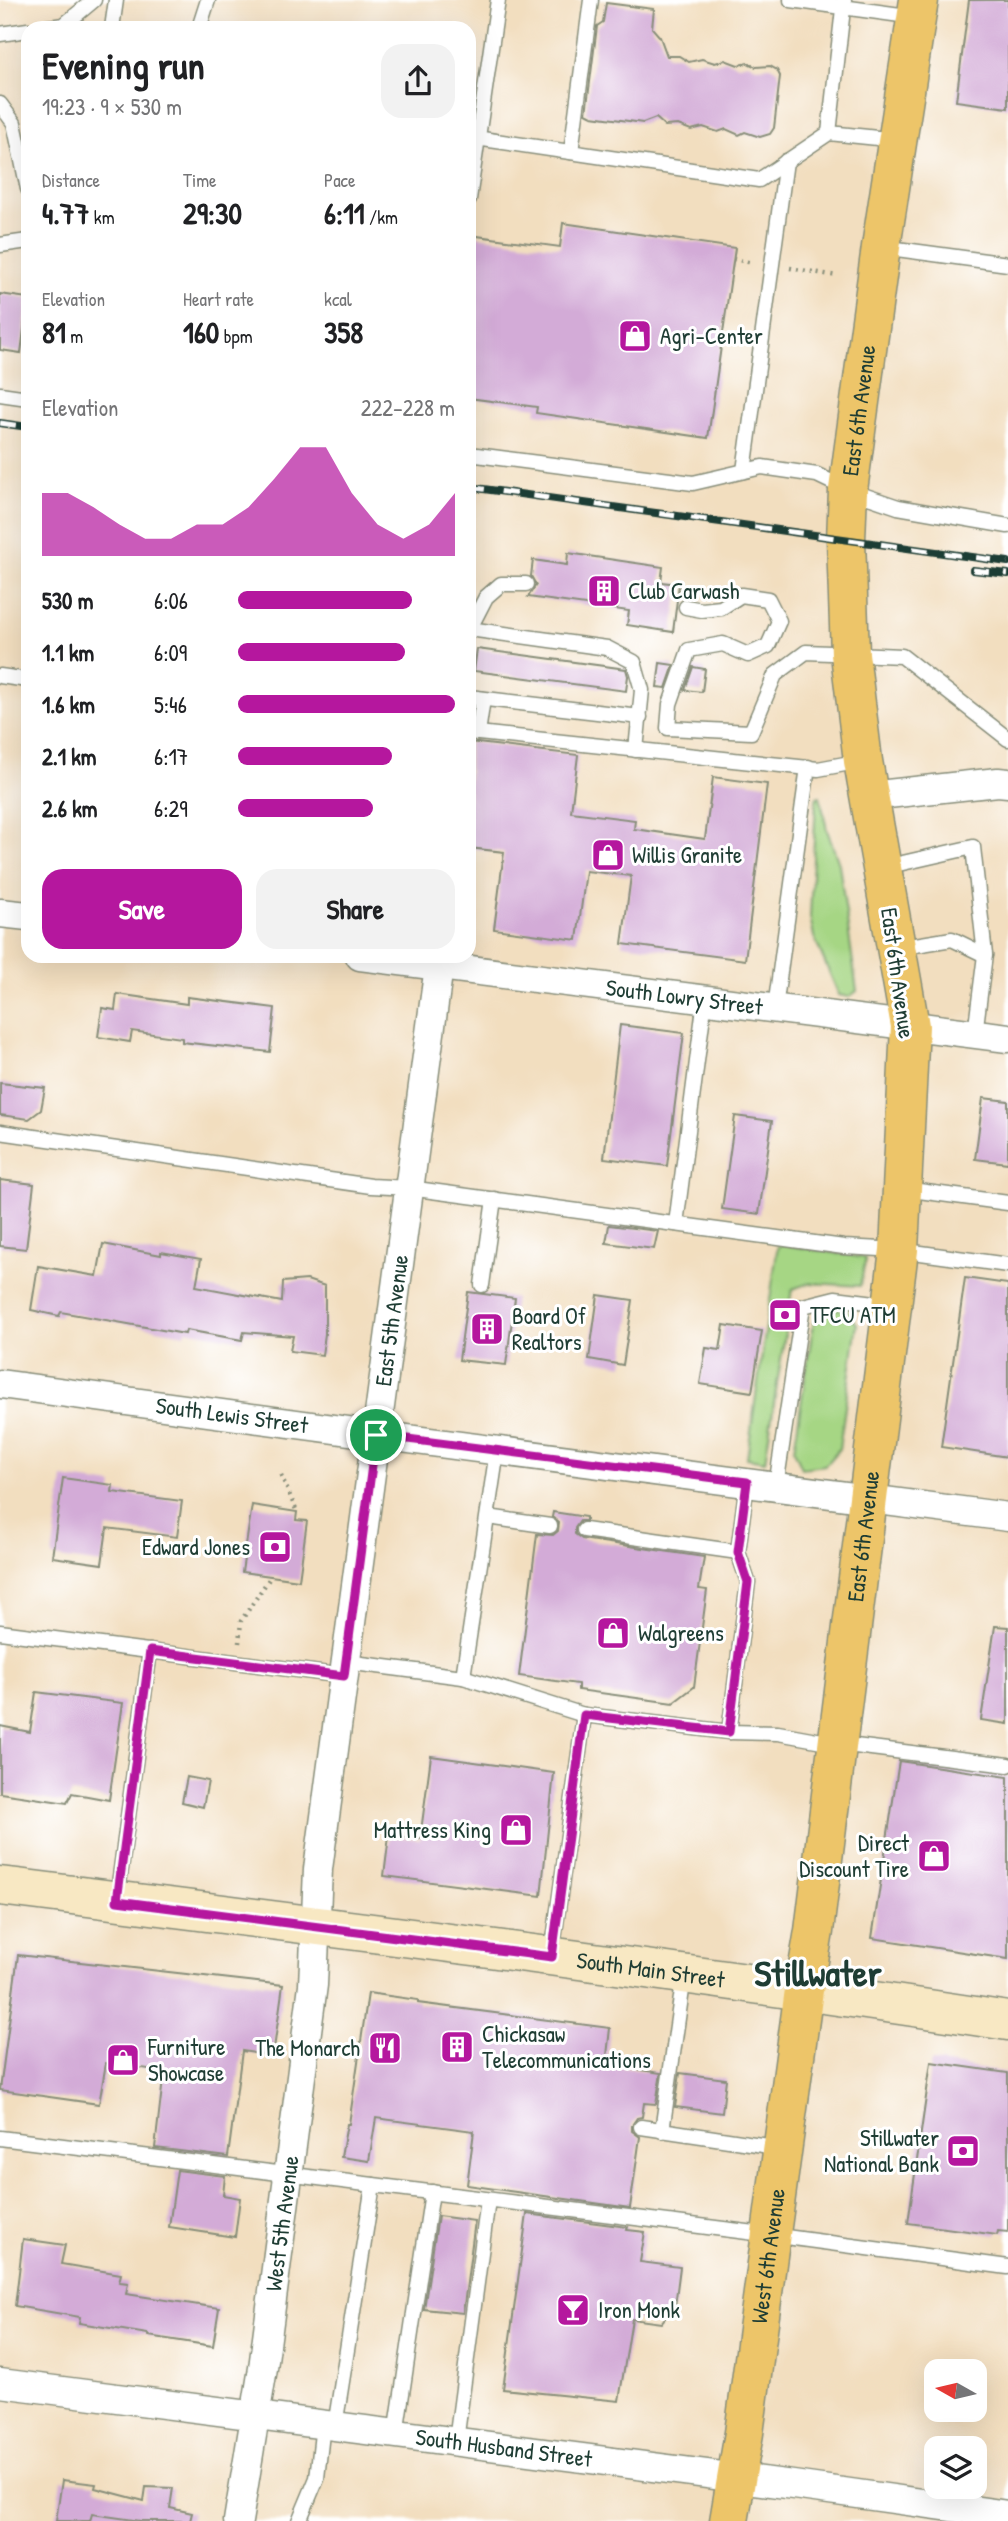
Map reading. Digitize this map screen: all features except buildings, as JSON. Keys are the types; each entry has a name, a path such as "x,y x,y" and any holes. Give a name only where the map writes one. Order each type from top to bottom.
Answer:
{"highway":[{"name":"East 6th Avenue","path":"804,1990 839,1744 899,1250 910,1026 866,779 850,654 846,540 848,490 881,247 918,9"},
{"name":"West 6th Avenue","path":"729,2521 744,2433 804,1990"}],"main road":[{"name":"South Main Street","path":"0,1886 804,1990 1008,2021"}],"street":[{"path":"866,779 1008,783"},
{"path":"0,913 21,915"},
{"name":"South Lowry Street","path":"421,963 1008,1038"},
{"name":"East 5th Avenue","path":"316,1925 318,1869 439,965"},
{"name":"South Lewis Street","path":"0,1384 1008,1517"},
{"name":"West 5th Avenue","path":"239,2521 313,1985 316,1925"},
{"name":"South Husband Street","path":"0,2383 1008,2515"}],"lane":[{"path":"69,21 94,0"},
{"path":"113,21 116,0"},
{"path":"201,21 208,0"},
{"path":"476,121 498,0"},
{"path":"570,152 591,0"},
{"path":"792,0 918,9"},
{"path":"829,133 843,4"},
{"path":"0,34 21,31"},
{"path":"0,104 14,123 21,156"},
{"path":"476,138 759,180 829,133 897,140"},
{"path":"744,471 786,161"},
{"path":"0,245 21,242"},
{"path":"881,247 1008,264"},
{"path":"0,394 21,397"},
{"path":"476,455 693,483 762,467 817,475 848,490 898,507 1008,526"},
{"path":"476,616 486,597 501,584 526,584"},
{"path":"686,607 702,610 721,607 741,595 768,599 779,621 768,646 748,655 723,644 689,650 670,704 668,728 751,732 775,675 806,652 902,656 1008,739"},
{"path":"476,630 607,648 634,662 642,690 636,750"},
{"path":"0,676 21,679"},
{"path":"476,698 640,717"},
{"path":"476,733 818,769 866,779"},
{"path":"775,1008 808,768"},
{"path":"882,868 973,847 985,955 975,1034"},
{"path":"896,948 953,939 985,955"},
{"path":"676,1224 705,999"},
{"path":"0,1132 371,1186 409,1188 844,1247 899,1250 1008,1265"},
{"path":"902,1188 1008,1203"},
{"path":"482,1285 494,1199"},
{"path":"776,1486 803,1306 835,1298 893,1306"},
{"path":"463,1677 497,1451"},
{"path":"729,1732 748,1582 738,1552 747,1482"},
{"path":"488,1517 550,1526"},
{"path":"584,1531 738,1552"},
{"path":"0,1632 237,1662 463,1677 584,1715 729,1732 778,1733 839,1744 1008,1765"},
{"path":"117,1901 150,1651"},
{"path":"552,1957 584,1715"},
{"path":"662,2131 684,1974"},
{"path":"641,2127 782,2148"},
{"path":"0,2138 1008,2267"},
{"path":"299,2521 317,2478 329,2425 373,2185"},
{"path":"396,2434 432,2192"},
{"path":"456,2441 488,2200"}],"path":[{"path":"281,1475 297,1512"},
{"path":"237,1662 242,1621 271,1576"}],"green space":[{"path":"820,796 827,830 839,864 857,991 849,997 839,995 814,937 810,917 816,801"},
{"path":"778,1244 866,1258 860,1286 810,1283 792,1289 765,1461 747,1458"},
{"path":"826,1308 847,1310 857,1324 839,1449 825,1465 802,1468 794,1450 814,1320"}],"railway":[{"path":"0,423 21,426"},
{"path":"476,488 1008,562"},
{"path":"973,570 1008,574"}],"place":[{"name":"Agri-Center","path":"635,336"},
{"name":"Club Carwash","path":"604,591"},
{"name":"Willis Granite","path":"608,855"},
{"name":"TFCU ATM","path":"785,1315"},
{"name":"Board Of Realtors","path":"487,1329"},
{"name":"Edward Jones","path":"275,1547"},
{"name":"Walgreens","path":"613,1633"},
{"name":"Mattress King","path":"516,1830"},
{"name":"Direct Discount Tire","path":"934,1856"},
{"name":"Chickasaw Telecommunications","path":"457,2047"},
{"name":"The Monarch","path":"385,2048"},
{"name":"Furniture Showcase","path":"123,2060"},
{"name":"Stillwater National Bank","path":"963,2151"},
{"name":"Iron Monk","path":"573,2310"}],"district":[{"name":"Stillwater","path":"818,1973"}],"route":[{"path":"376,1435 747,1482 738,1552 748,1582 729,1732 584,1715 552,1957 117,1901 150,1651 344,1676 376,1435"}]}
